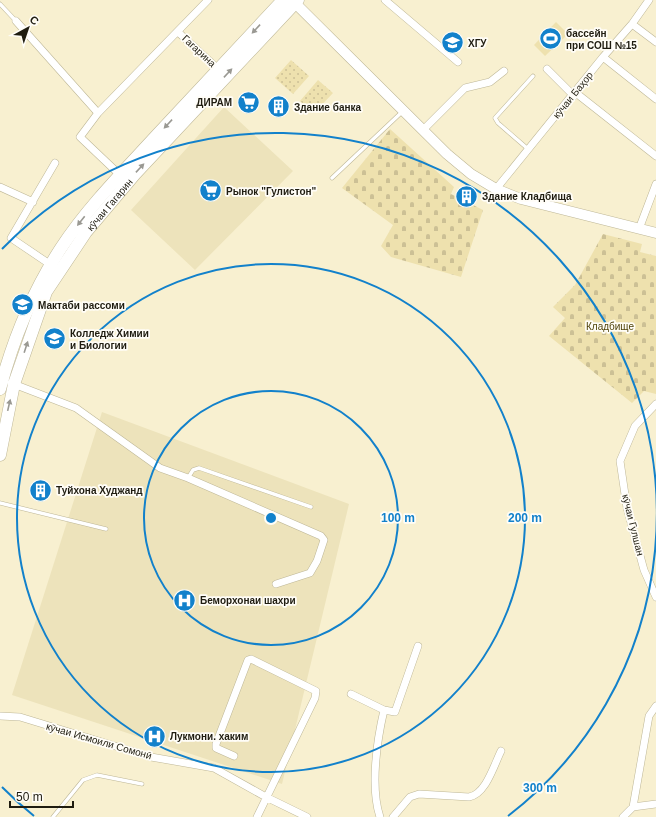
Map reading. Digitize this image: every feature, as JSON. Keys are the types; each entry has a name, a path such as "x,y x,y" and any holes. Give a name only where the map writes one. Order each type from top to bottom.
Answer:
{"highway":[{"name":"кӯчаи Гагарин","path":"0,455 3,386 19,328 51,265 82,219 120,175 219,70 282,0"},
{"name":"кӯчаи Гагарин","path":"3,386 46,292 86,232 135,174 295,1"}],"main road":[{"path":"295,1 447,154 471,174 496,189 521,199 656,233"}],"street":[{"path":"120,175 80,137 98,113 208,0"},
{"path":"385,0 458,62"},
{"name":"кӯчаи Баҳор","path":"496,189 575,94 603,57 632,24 649,0"},
{"path":"16,21 98,113"},
{"path":"632,24 656,42"},
{"name":"Гагарина","path":"178,32 219,70"},
{"path":"603,57 656,99"},
{"path":"547,68 575,94 656,156"},
{"path":"423,130 465,88 490,82 504,71"},
{"path":"51,265 11,238 55,163"},
{"path":"639,229 656,184"},
{"path":"0,187 33,202"},
{"path":"3,386 76,408 160,468 188,478 321,536 324,540 317,561 310,573 276,584"},
{"name":"кӯчаи Гулшан","path":"656,404 653,413 635,426 620,461 627,508 644,570 656,597"},
{"path":"351,694 384,710 395,712 418,646"},
{"path":"234,756 216,748 216,744 248,660 251,659 316,692 315,698 257,817"},
{"path":"623,817 633,807 649,716 656,706"},
{"path":"380,817 376,797 376,778 380,729 384,710"},
{"name":"кӯчаи Исмоили Сомонӣ","path":"0,716 20,717 151,757 214,768 306,817"},
{"path":"393,817 410,797 419,794 469,797 476,796 482,790 501,751"},
{"path":"633,807 656,804"}],"lane":[{"path":"0,4 16,21"},
{"path":"529,149 495,118 533,76"},
{"path":"332,178 404,110"},
{"path":"188,478 193,470 199,468 310,507"},
{"path":"0,502 106,528"},
{"path":"53,817 83,780 97,775 142,784"}],"shaded area":[{"name":"Рынок \"Гулистон\"","path":"224,107 293,171 195,270 131,210"},
{"name":"Беморхонаи шахри","path":"102,412 349,504 282,784 12,695"}],"green space":[{"name":"бассейн при СОШ №15","path":"556,22 568,34 545,56 534,45"},
{"path":"291,60 309,76 293,94 275,78"},
{"path":"318,80 333,93 314,113 300,101"},
{"path":"390,129 454,187 451,194 483,210 461,277 391,257 381,246 393,225 342,188"},
{"name":"Кладбище","path":"603,234 642,244 640,252 656,256 656,394 644,391 632,403 549,336 565,318 553,307 575,285"}],"place":[{"name":"бассейн при СОШ №15","path":"551,39"},
{"name":"ХГУ","path":"452,43"},
{"name":"ДИРАМ","path":"248,102"},
{"name":"Здание банка","path":"279,107"},
{"name":"Рынок \"Гулистон\"","path":"211,191"},
{"name":"Здание Кладбища","path":"466,196"},
{"name":"Мактаби рассоми","path":"22,305"},
{"name":"Колледж Химии и Биологии","path":"54,339"},
{"name":"Туйхона Худжанд","path":"41,490"},
{"name":"Беморхонаи шахри","path":"184,600"},
{"name":"Лукмони. хаким","path":"154,736"}]}
